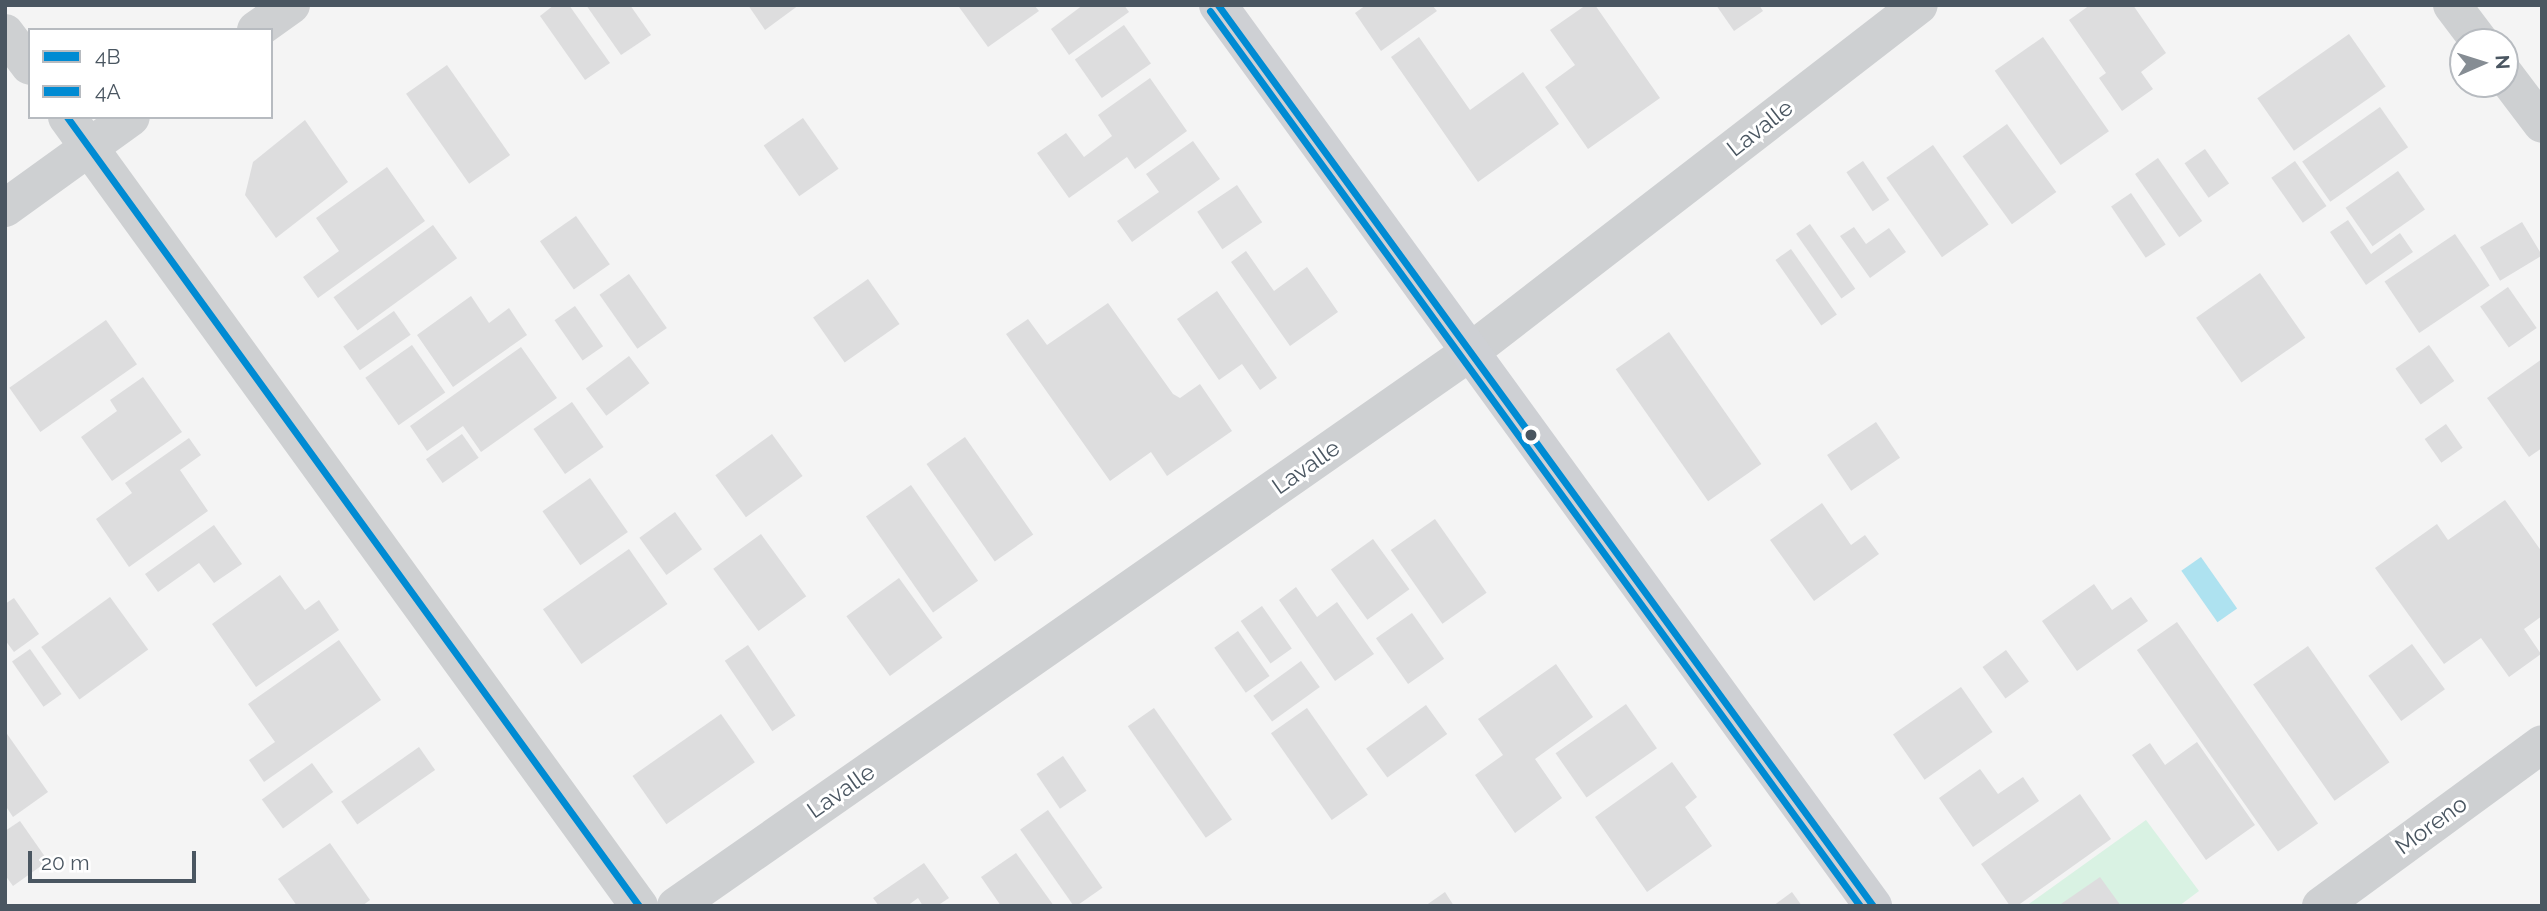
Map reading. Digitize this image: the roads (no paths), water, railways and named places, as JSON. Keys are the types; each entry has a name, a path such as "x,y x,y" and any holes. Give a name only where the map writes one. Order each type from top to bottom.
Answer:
{"main road":[{"path":"1218,5 1873,906"}],"street":[{"path":"259,28 291,5"},
{"name":"Lavalle","path":"676,906 1470,352 1919,5"},
{"path":"2452,5 2469,28"},
{"path":"5,33 28,63"},
{"path":"2519,94 2542,124"},
{"path":"5,208 78,132 124,119"},
{"path":"78,132 639,906"},
{"name":"Moreno","path":"2321,906 2542,744"}],"water":[{"path":"2201,557 2237,609 2217,622 2181,571"}]}
